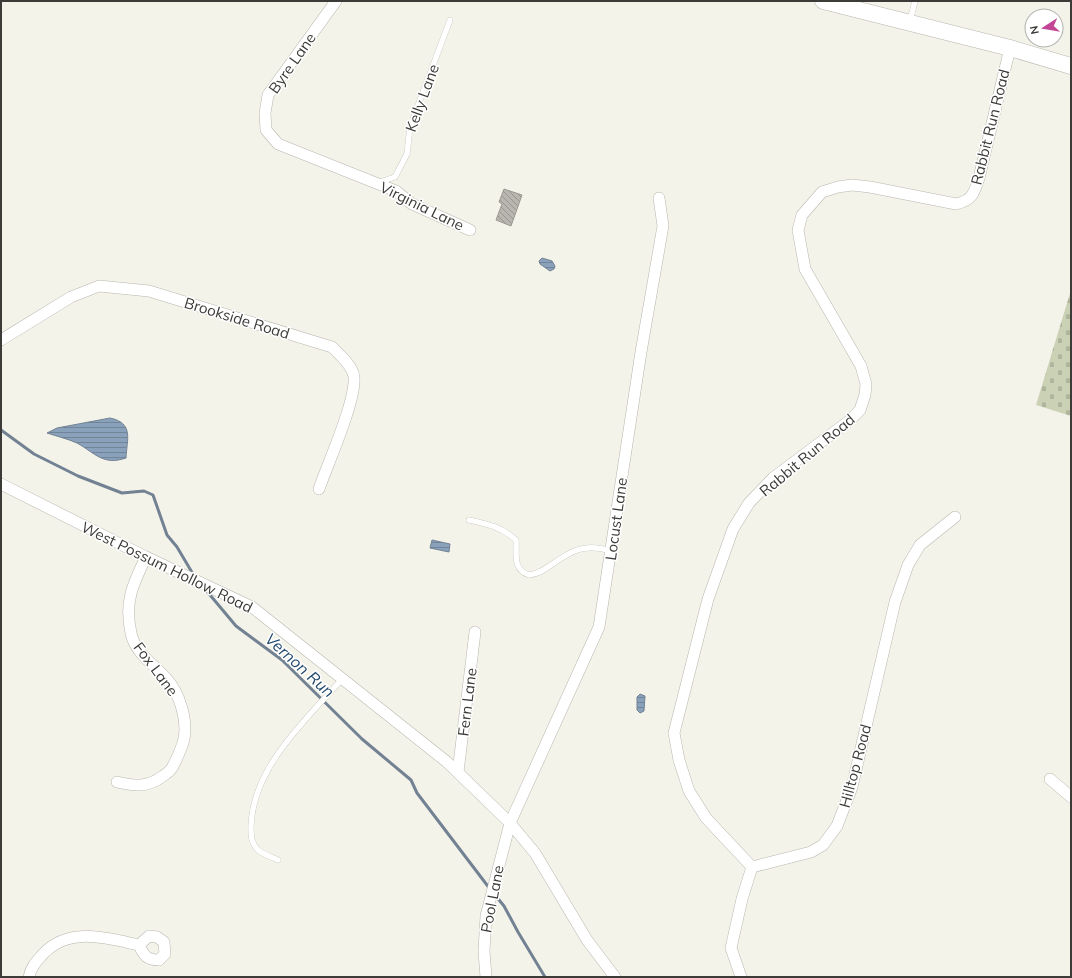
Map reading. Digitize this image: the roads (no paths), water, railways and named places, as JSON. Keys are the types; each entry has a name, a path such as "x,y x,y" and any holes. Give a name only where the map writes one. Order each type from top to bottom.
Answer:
{"street":[{"name":"Byre Lane","path":"336,1 268,95 265,113 266,130 278,144 374,183"},
{"path":"823,1 1010,48 1071,66"},
{"name":"Rabbit Run Road","path":"752,867 706,818 689,791 679,760 674,733 708,599 733,529 749,503 773,478 849,420 860,410 865,395 866,384 861,366 805,269 798,230 802,214 822,192 838,186 852,185 870,187 956,204 967,201 973,193 979,178 1010,48"},
{"name":"Virginia Lane","path":"374,183 396,191 412,204 470,230"},
{"name":"Locust Lane","path":"510,823 600,626 641,352 664,226 659,198"},
{"name":"Brookside Road","path":"1,340 71,297 99,286 149,291 332,347 344,360 354,375 352,397 319,489"},
{"name":"West Possum Hollow Road","path":"1,484 146,557 252,607 458,772 510,823 535,853 587,940 615,977"},
{"name":"Hilltop Road","path":"752,867 811,852 824,845 837,826 852,787 895,602 908,565 920,545 955,517"},
{"name":"Fox Lane","path":"117,782 137,787 155,782 172,770 183,742 184,716 179,697 167,679 144,657 131,634 128,609 133,585 146,557"},
{"name":"Fern Lane","path":"458,772 475,632"},
{"path":"1050,779 1071,797"},
{"name":"Pool Lane","path":"486,977 484,951 486,916 510,823"},
{"path":"741,977 731,948 742,899 752,867"},
{"path":"29,977 31,968 52,944 80,935 101,936 139,945"}],"lane":[{"path":"910,23 914,1"},
{"name":"Kelly Lane","path":"374,183 395,177 407,154 410,128 450,20"},
{"path":"470,520 499,527 509,533 516,540 516,563 518,568 529,575 542,571 581,548 592,546 611,551"},
{"path":"278,860 258,851 251,838 252,813 260,788 272,762 294,732 342,679"}],"water":[{"path":"542,258 552,261 555,266 554,269 550,271 540,264 539,261"},
{"path":"110,418 118,420 126,428 128,438 126,458 118,460 105,459 77,443 47,433 57,428"},
{"path":"432,540 450,544 449,552 430,548"},
{"path":"640,694 645,696 644,711 640,713 637,710 637,697"}],"waterway":[{"name":"Vernon Run","path":"1,430 34,454 78,476 122,493 144,491 153,495 167,535 177,547 193,574"},
{"name":"Vernon Run","path":"205,589 236,626 282,660 362,739 411,780 417,793 490,889"},
{"name":"Vernon Run","path":"495,895 504,906 545,977"}]}
